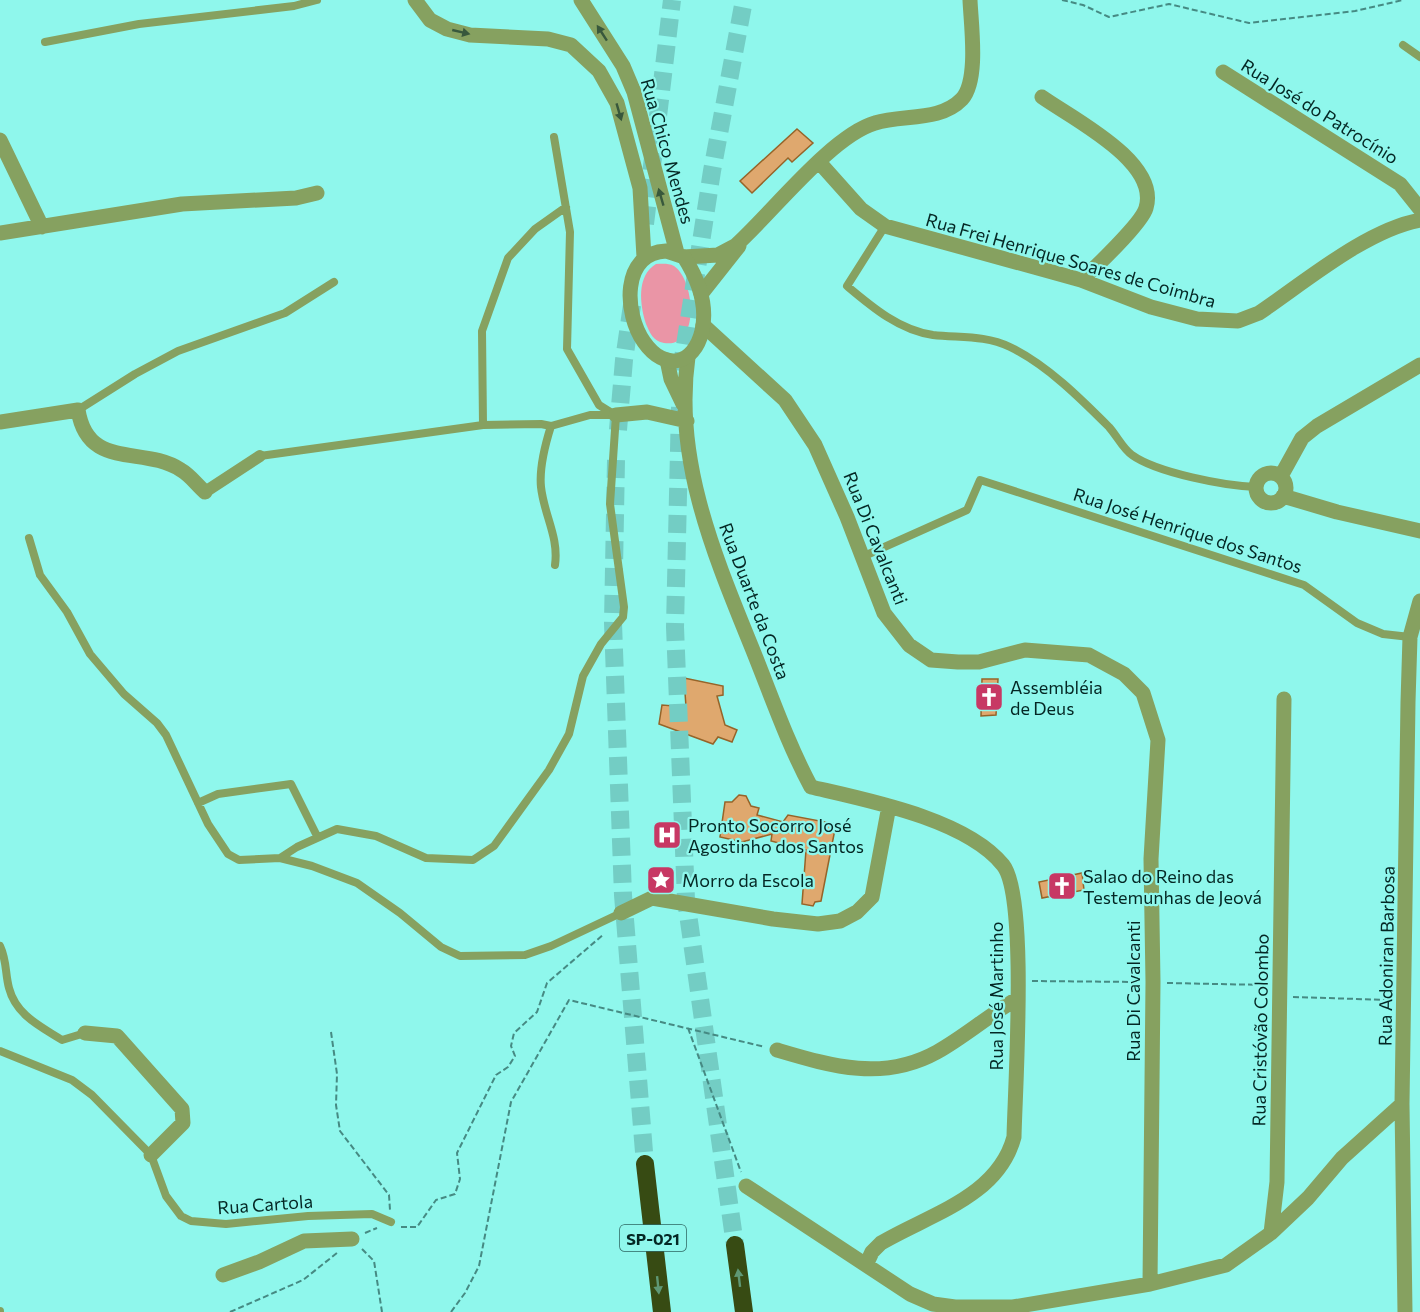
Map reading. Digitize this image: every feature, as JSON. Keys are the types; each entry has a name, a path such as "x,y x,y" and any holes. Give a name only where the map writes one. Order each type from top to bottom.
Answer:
{"highway":[{"name":"SP-021","path":"645,1164 662,1312"},
{"path":"735,1245 744,1312"}],"street":[{"name":"Rua Chico Mendes","path":"416,0 430,20 447,29 470,35 548,39 571,45 599,71 616,103 640,188 644,257"},
{"name":"Rua Chico Mendes","path":"580,0 623,66 646,130 681,255"},
{"path":"681,255 694,272 701,294 703,325 696,351 688,357 667,360 656,355 644,342 634,317 633,272 644,257 656,252 718,255 735,246 819,162 859,130 876,122 931,115 948,109 962,99 970,86 970,0"},
{"name":"Rua José do Patrocínio","path":"1223,72 1400,184 1420,209"},
{"path":"1042,97 1127,156 1142,175 1147,193 1146,208 1141,218 1101,263 1081,279"},
{"path":"0,140 42,227"},
{"name":"Rua Frei Henrique Soares de Coimbra","path":"819,162 861,209 885,226 1081,279 1151,307 1197,320 1238,321 1259,313 1378,234 1402,223 1420,220"},
{"path":"0,233 182,204 296,198 317,193"},
{"path":"701,294 748,234"},
{"name":"Rua Di Cavalcanti","path":"703,325 785,400 815,445 884,613 909,645 932,660 979,662 1025,650 1089,655 1124,674 1143,693 1158,740 1151,859 1153,982 1150,1284"},
{"name":"Rua Duarte da Costa","path":"688,357 686,416 699,505 712,547 790,744 811,787"},
{"name":"Rua Duarte da Costa","path":"667,360 671,379 686,416"},
{"path":"1281,476 1302,438 1317,426 1420,364"},
{"path":"0,422 78,410 81,427 88,440 101,448 181,469 205,492 260,456"},
{"path":"616,415 647,412 686,416"},
{"path":"1266,473 1281,476 1285,482 1283,496 1276,502 1268,503 1260,499 1256,487 1259,477 1266,473"},
{"path":"1283,496 1337,512 1420,531"},
{"name":"Rua Adoniran Barbosa","path":"1405,1312 1402,1104 1406,1000 1410,637 1420,601"},
{"name":"Rua Cristóvão Colombo","path":"1271,1233 1277,1182 1284,699"},
{"name":"Rua José Martinho","path":"811,787 889,806 970,836 1005,867 1013,887 1016,907 1018,981 1014,1137 1009,1157 981,1189 881,1244 872,1252 866,1265"},
{"path":"621,913 652,898 773,919 818,924 840,921 857,912 872,897 889,806"},
{"path":"777,1050 831,1066 861,1070 890,1069 914,1063 938,1052 984,1018 1017,999"},
{"path":"86,1033 117,1036 185,1114 183,1123 151,1155"},
{"path":"746,1186 910,1294 933,1304 955,1307 1013,1307 1150,1284 1226,1265 1271,1233 1342,1158 1402,1104"},
{"path":"1277,1182 1296,1209"},
{"path":"224,1275 304,1241 352,1239"}],"lane":[{"path":"45,42 140,24 294,6 317,0"},
{"path":"1403,45 1420,57"},
{"path":"554,138 570,231 567,350 599,405 616,415"},
{"path":"483,425 482,331 508,258 536,229 566,207"},
{"path":"885,226 847,285 880,314 932,334 989,339 1009,347 1032,360 1065,387 1110,429 1132,455 1187,476 1227,486 1256,487"},
{"path":"78,410 135,374 178,351 285,313 334,282"},
{"path":"260,456 483,425 551,426 590,416 616,415"},
{"path":"280,858 317,836 337,829 376,836 426,858 473,860 494,846 542,779 569,734 577,694 589,663 623,616 624,607 610,504 616,415"},
{"path":"551,426 541,479 556,542 555,565"},
{"name":"Rua José Henrique dos Santos","path":"862,557 967,510 980,480 1304,585 1357,623 1383,634 1410,637"},
{"path":"29,538 40,575 67,612 90,654 124,694 157,723 166,735 198,803 221,846 228,854 239,860 280,858 312,866 357,883 400,912 441,947 460,956 525,955 551,946 621,913"},
{"path":"198,803 218,794 291,784 317,836"},
{"path":"0,946 6,958 9,988 20,1012 62,1040 86,1033"},
{"name":"Rua Cartola","path":"0,1051 84,1088 151,1155 166,1196 181,1216 191,1221 226,1224 308,1216 372,1214 391,1222"}],"path":[{"path":"1062,0 1083,4 1109,17 1169,4 1249,23 1355,11 1403,0"},
{"path":"391,1222 402,1228 417,1227 436,1200 455,1194 460,1179 457,1153 496,1075 508,1067 515,1056 511,1046 514,1033 537,1012 547,983 600,938 621,913"},
{"path":"1018,981 1153,982 1406,1000"},
{"path":"451,1312 465,1293 479,1266 511,1102 569,1000 777,1050"},
{"path":"688,1028 746,1186"},
{"path":"331,1032 338,1074 336,1105 340,1131 389,1195 391,1222"},
{"path":"230,1312 303,1280 352,1239 391,1222"},
{"path":"352,1239 374,1260 382,1312"}],"shaded area":[{"path":"656,264 674,266 681,274 690,298 689,325 684,335 676,342 660,342 646,324 641,300 642,283 650,269"}],"building":[{"path":"797,129 813,143 792,162 788,158 752,193 740,181"},
{"path":"684,678 723,686 723,695 717,696 725,725 737,730 732,742 718,737 713,744 659,724 662,705 686,707"},
{"name":"Assembléia de Deus","path":"982,679 998,679 996,715 981,716"},
{"path":"739,795 746,796 751,806 759,808 757,815 783,822 788,815 836,824 821,901 815,902 813,906 802,904 806,850 771,841 772,834 742,842 720,837 725,802 732,802"},
{"name":"Salao do Reino das Testemunhas de Jeová","path":"1082,873 1084,890 1042,898 1039,882"}],"tunnel":[{"path":"645,224 672,0"},
{"path":"681,371 712,171 744,0"},
{"path":"618,430 624,360 632,305"},
{"path":"680,407 675,627 686,900 735,1245"},
{"path":"616,460 613,623 623,895 645,1164"}],"place":[{"name":"Assembléia de Deus","path":"989,697"},
{"name":"Pronto Socorro José Agostinho dos Santos","path":"667,835"},
{"name":"Morro da Escola","path":"661,880"},
{"name":"Salao do Reino das Testemunhas de Jeová","path":"1062,886"}]}
